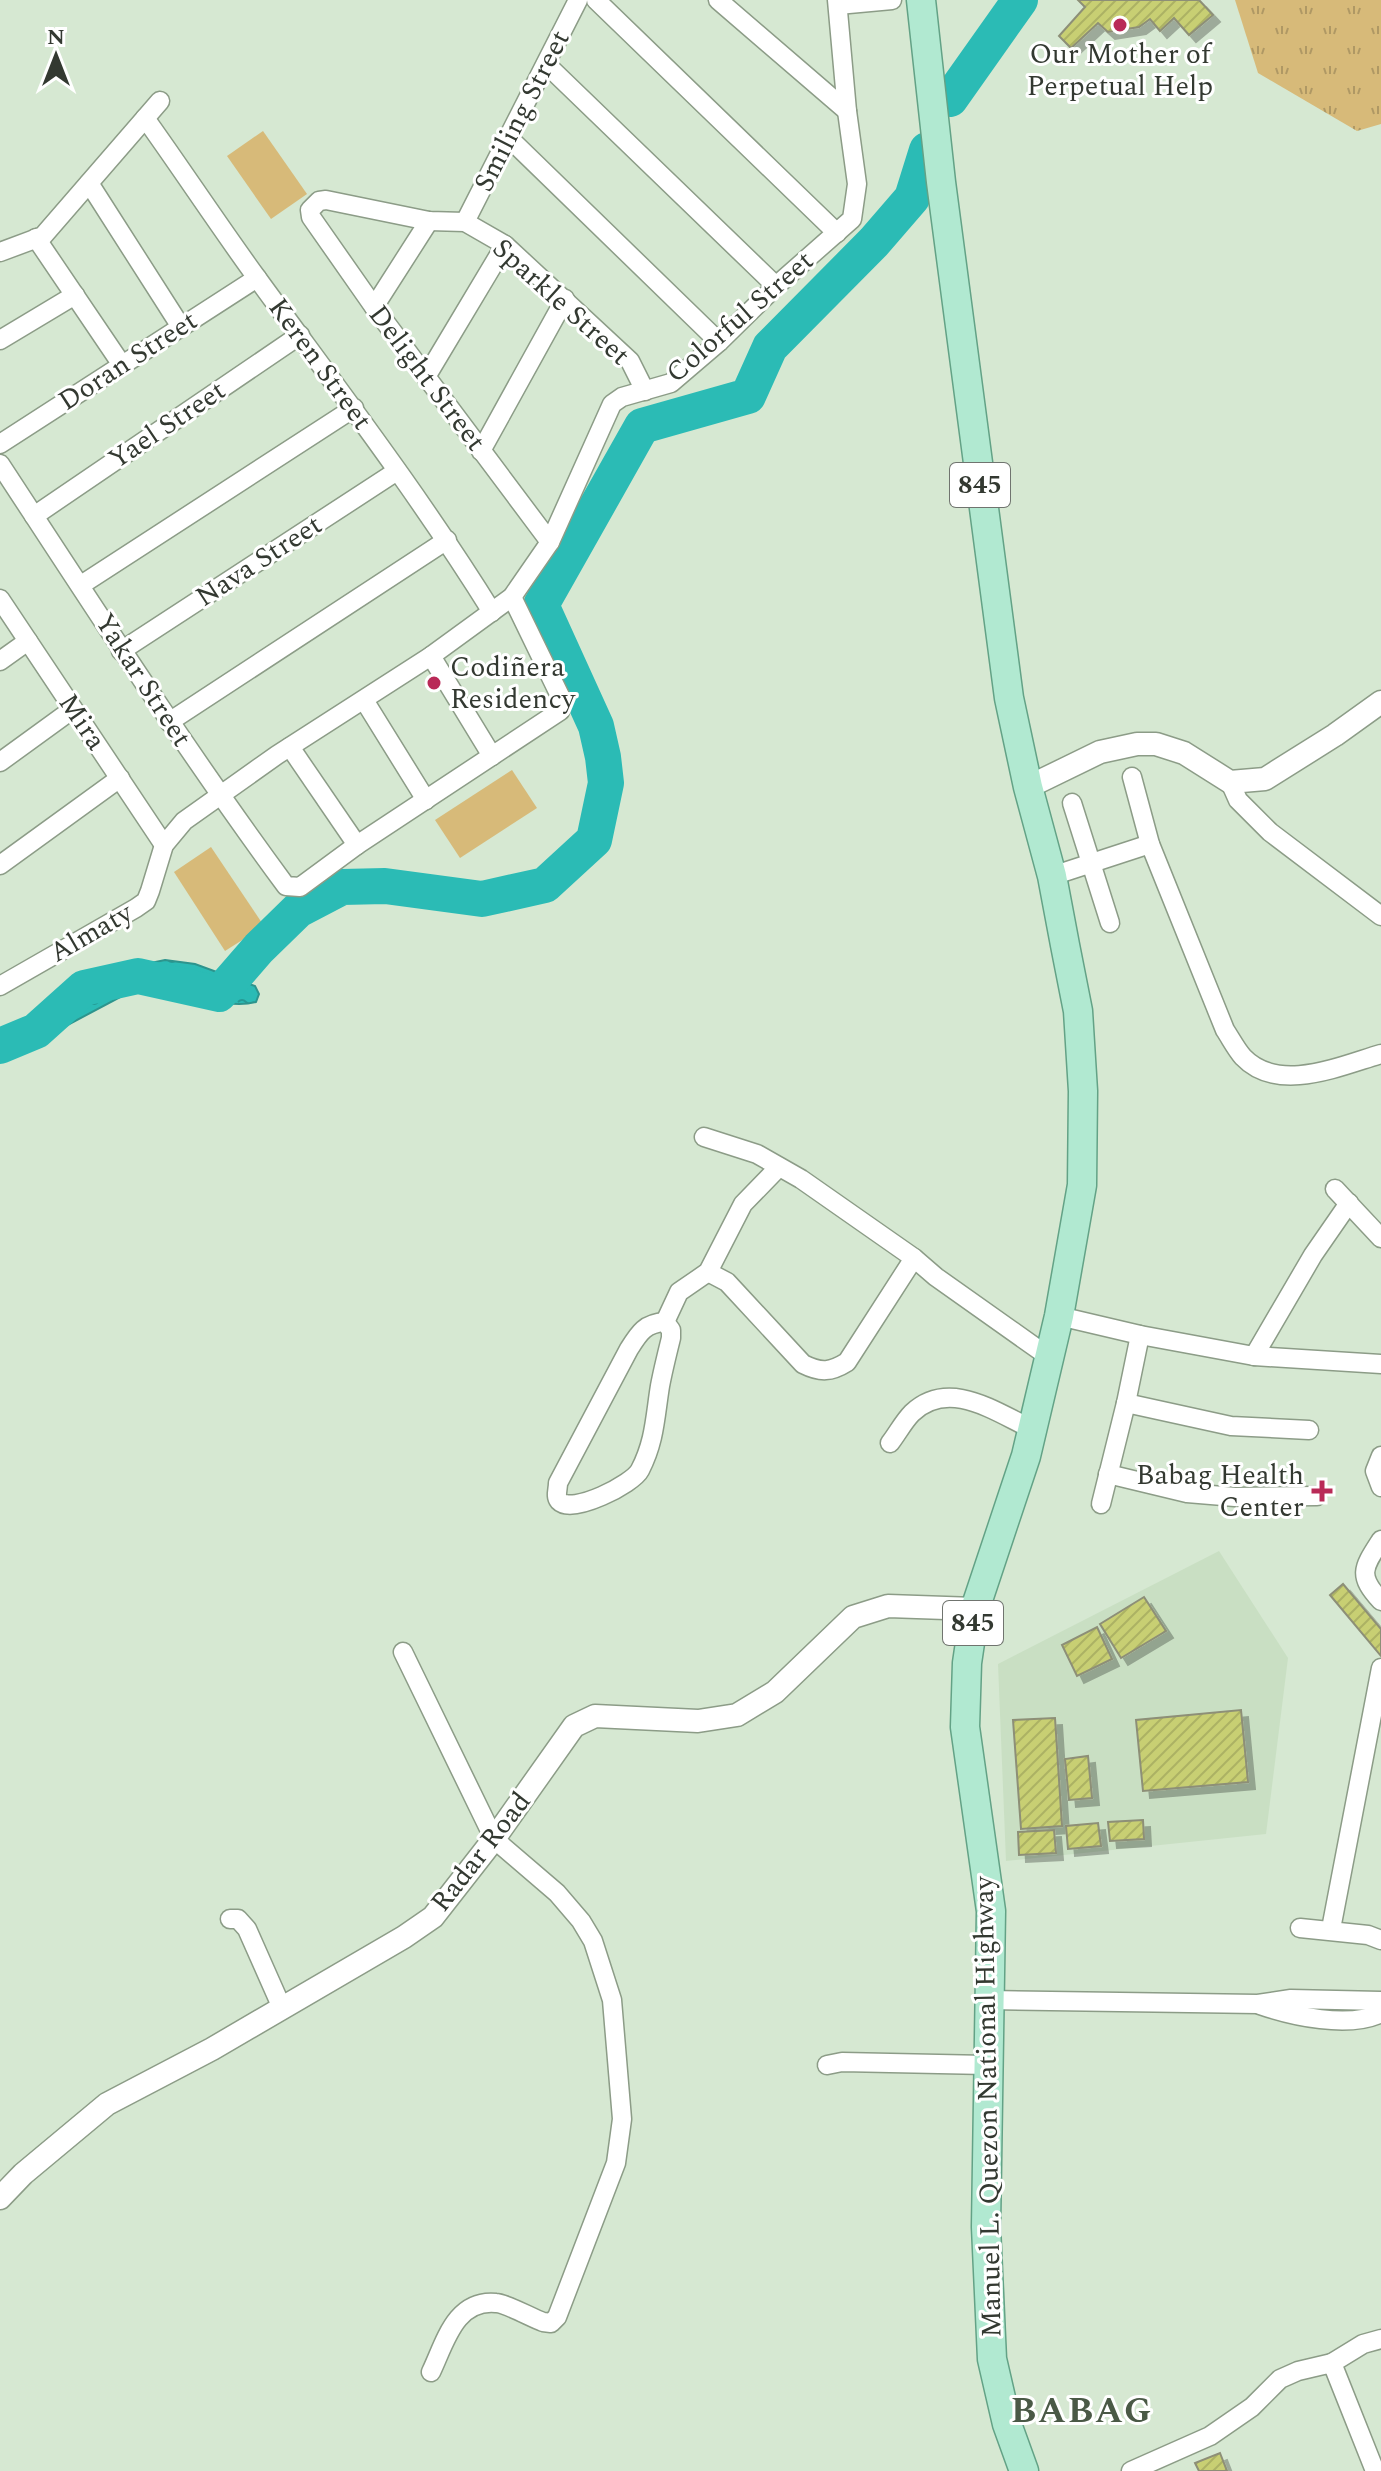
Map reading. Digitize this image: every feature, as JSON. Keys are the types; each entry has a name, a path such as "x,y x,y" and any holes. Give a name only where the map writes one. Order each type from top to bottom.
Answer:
{"main road":[{"name":"Manuel L. Quezon National Highway","path":"921,0 941,182 1009,698 1028,787 1052,876 1078,1011 1084,1114 1082,1185 1059,1316 1026,1456 975,1609 967,1663 965,1727 991,1911 986,2227 992,2359 1007,2424 1024,2471"}],"street":[{"name":"Smiling Street","path":"465,222 578,0"},
{"path":"596,0 837,233"},
{"path":"718,0 847,111"},
{"path":"847,111 837,2 892,0"},
{"path":"546,64 776,286"},
{"path":"0,252 43,236 160,101"},
{"name":"Colorful Street","path":"184,821 290,747 431,656 512,597 550,542 612,404 622,397 671,383 852,219 857,184 847,111"},
{"name":"Keren Street","path":"145,118 447,540 492,612"},
{"path":"509,138 719,342"},
{"path":"89,183 181,327"},
{"name":"Delight Street","path":"429,221 326,200 319,201 310,210 311,217 374,307 550,542"},
{"path":"374,307 429,221 465,222"},
{"name":"Sparkle Street","path":"465,222 505,245 565,299 630,361 645,391"},
{"path":"36,238 122,365"},
{"path":"426,377 505,245"},
{"name":"Doran Street","path":"0,444 257,278"},
{"path":"0,340 75,295"},
{"path":"481,451 565,299"},
{"name":"Yael Street","path":"34,516 300,335"},
{"path":"81,585 354,408"},
{"name":"Yakar Street","path":"0,464 169,722 286,886 300,887 357,845"},
{"name":"Nava Street","path":"121,651 397,471"},
{"path":"169,722 447,540"},
{"path":"290,747 357,845 560,711 562,700 512,597"},
{"name":"Mira","path":"0,599 164,845"},
{"path":"0,661 28,641"},
{"path":"431,656 492,756"},
{"path":"364,700 426,800"},
{"path":"1230,782 1265,779 1381,702"},
{"path":"0,762 73,709"},
{"path":"1028,787 1100,752 1137,744 1156,744 1184,753 1230,782 1238,800 1270,832 1381,916"},
{"path":"1132,777 1150,844 1225,1030 1241,1055 1255,1067 1272,1074 1296,1076 1381,1054"},
{"path":"0,865 120,778"},
{"path":"1072,803 1110,923"},
{"name":"Almaty","path":"0,986 146,901 164,845 184,821"},
{"path":"1052,876 1150,844"},
{"path":"704,1137 757,1154 801,1179 1049,1357"},
{"path":"665,1322 679,1292 708,1272 743,1204 779,1167"},
{"path":"1335,1189 1381,1238"},
{"path":"1254,1356 1298,1280 1349,1203"},
{"path":"708,1272 727,1282 803,1364 815,1370 832,1372 847,1362 914,1258"},
{"path":"1059,1316 1254,1356 1381,1364"},
{"path":"665,1322 671,1330 671,1338 660,1389 658,1418 648,1454 637,1475 596,1500 567,1505 561,1503 557,1497 558,1483 629,1349 640,1331 652,1323 665,1322"},
{"path":"1101,1504 1140,1335"},
{"path":"890,1443 911,1413 929,1401 949,1396 966,1398 1032,1429"},
{"path":"1126,1403 1231,1426 1309,1430"},
{"path":"1381,1456 1375,1471 1381,1487"},
{"path":"1108,1474 1187,1493 1235,1497 1317,1496"},
{"path":"1381,1540 1366,1564 1364,1576 1381,1601"},
{"name":"Radar Road","path":"0,2198 23,2174 107,2104 212,2049 433,1917 494,1839 574,1726 595,1716 698,1721 737,1715 775,1692 853,1617 888,1606 975,1609"},
{"path":"403,1652 494,1839 557,1893 593,1941 612,2000 622,2119 616,2163 557,2317 551,2323 543,2322 497,2302 470,2308 457,2316 431,2372"},
{"path":"1331,1929 1381,1668"},
{"path":"230,1919 238,1919 247,1929 282,2008"},
{"path":"1300,1928 1331,1929 1381,1940"},
{"path":"989,2000 1258,2004 1291,1999 1381,2001"},
{"path":"1258,2004 1289,2015 1331,2019 1362,2019 1381,2013"},
{"path":"827,2065 842,2062 987,2065"},
{"path":"1131,2471 1210,2436 1252,2407 1280,2379 1332,2363 1363,2344 1381,2339"},
{"path":"1332,2363 1375,2471"}],"shaded area":[{"path":"1219,1551 1288,1658 1266,1834 1006,1861 998,1664"}],"green space":[{"path":"1235,0 1381,0 1381,124 1357,131 1258,73"},
{"path":"263,131 307,194 271,219 227,156"},
{"path":"512,770 537,808 460,858 435,820"},
{"path":"211,847 264,926 225,951 174,872"}],"water":[{"path":"165,960 195,964 255,986 259,994 256,1002 228,1003 169,989 139,987 0,1061 0,1033 141,965"}],"building":[{"name":"Our Mother of Perpetual Help","path":"1078,0 1199,0 1213,15 1189,35 1174,18 1160,31 1150,19 1139,27 1108,32 1098,23 1071,48 1059,36 1085,7"},
{"path":"1343,1584 1381,1629 1381,1656 1330,1595"},
{"path":"1144,1597 1166,1631 1121,1658 1100,1624"},
{"path":"1097,1627 1112,1659 1077,1676 1062,1645"},
{"path":"1241,1710 1248,1782 1143,1791 1136,1720"},
{"path":"1055,1718 1062,1826 1021,1829 1013,1720"},
{"path":"1088,1756 1092,1798 1069,1800 1065,1759"},
{"path":"1143,1820 1144,1839 1110,1841 1108,1822"},
{"path":"1098,1823 1101,1846 1068,1849 1066,1826"},
{"path":"1054,1830 1056,1853 1019,1855 1018,1832"},
{"path":"1220,2453 1227,2471 1199,2471 1195,2463"}],"waterway":[{"path":"950,99 1020,0"},
{"path":"0,1046 36,1031 84,988 138,976 219,994 298,910 342,887 385,886 482,899 545,885 594,840 606,783 603,757 596,726 541,605 642,426 748,396 770,347 874,242 912,198 927,150"}],"place":[{"name":"Our Mother of Perpetual Help","path":"1120,25"},
{"name":"Codiñera Residency","path":"434,683"},
{"name":"Babag Health Center","path":"1322,1491"}],"district":[{"name":"BABAG","path":"1082,2411"}]}
